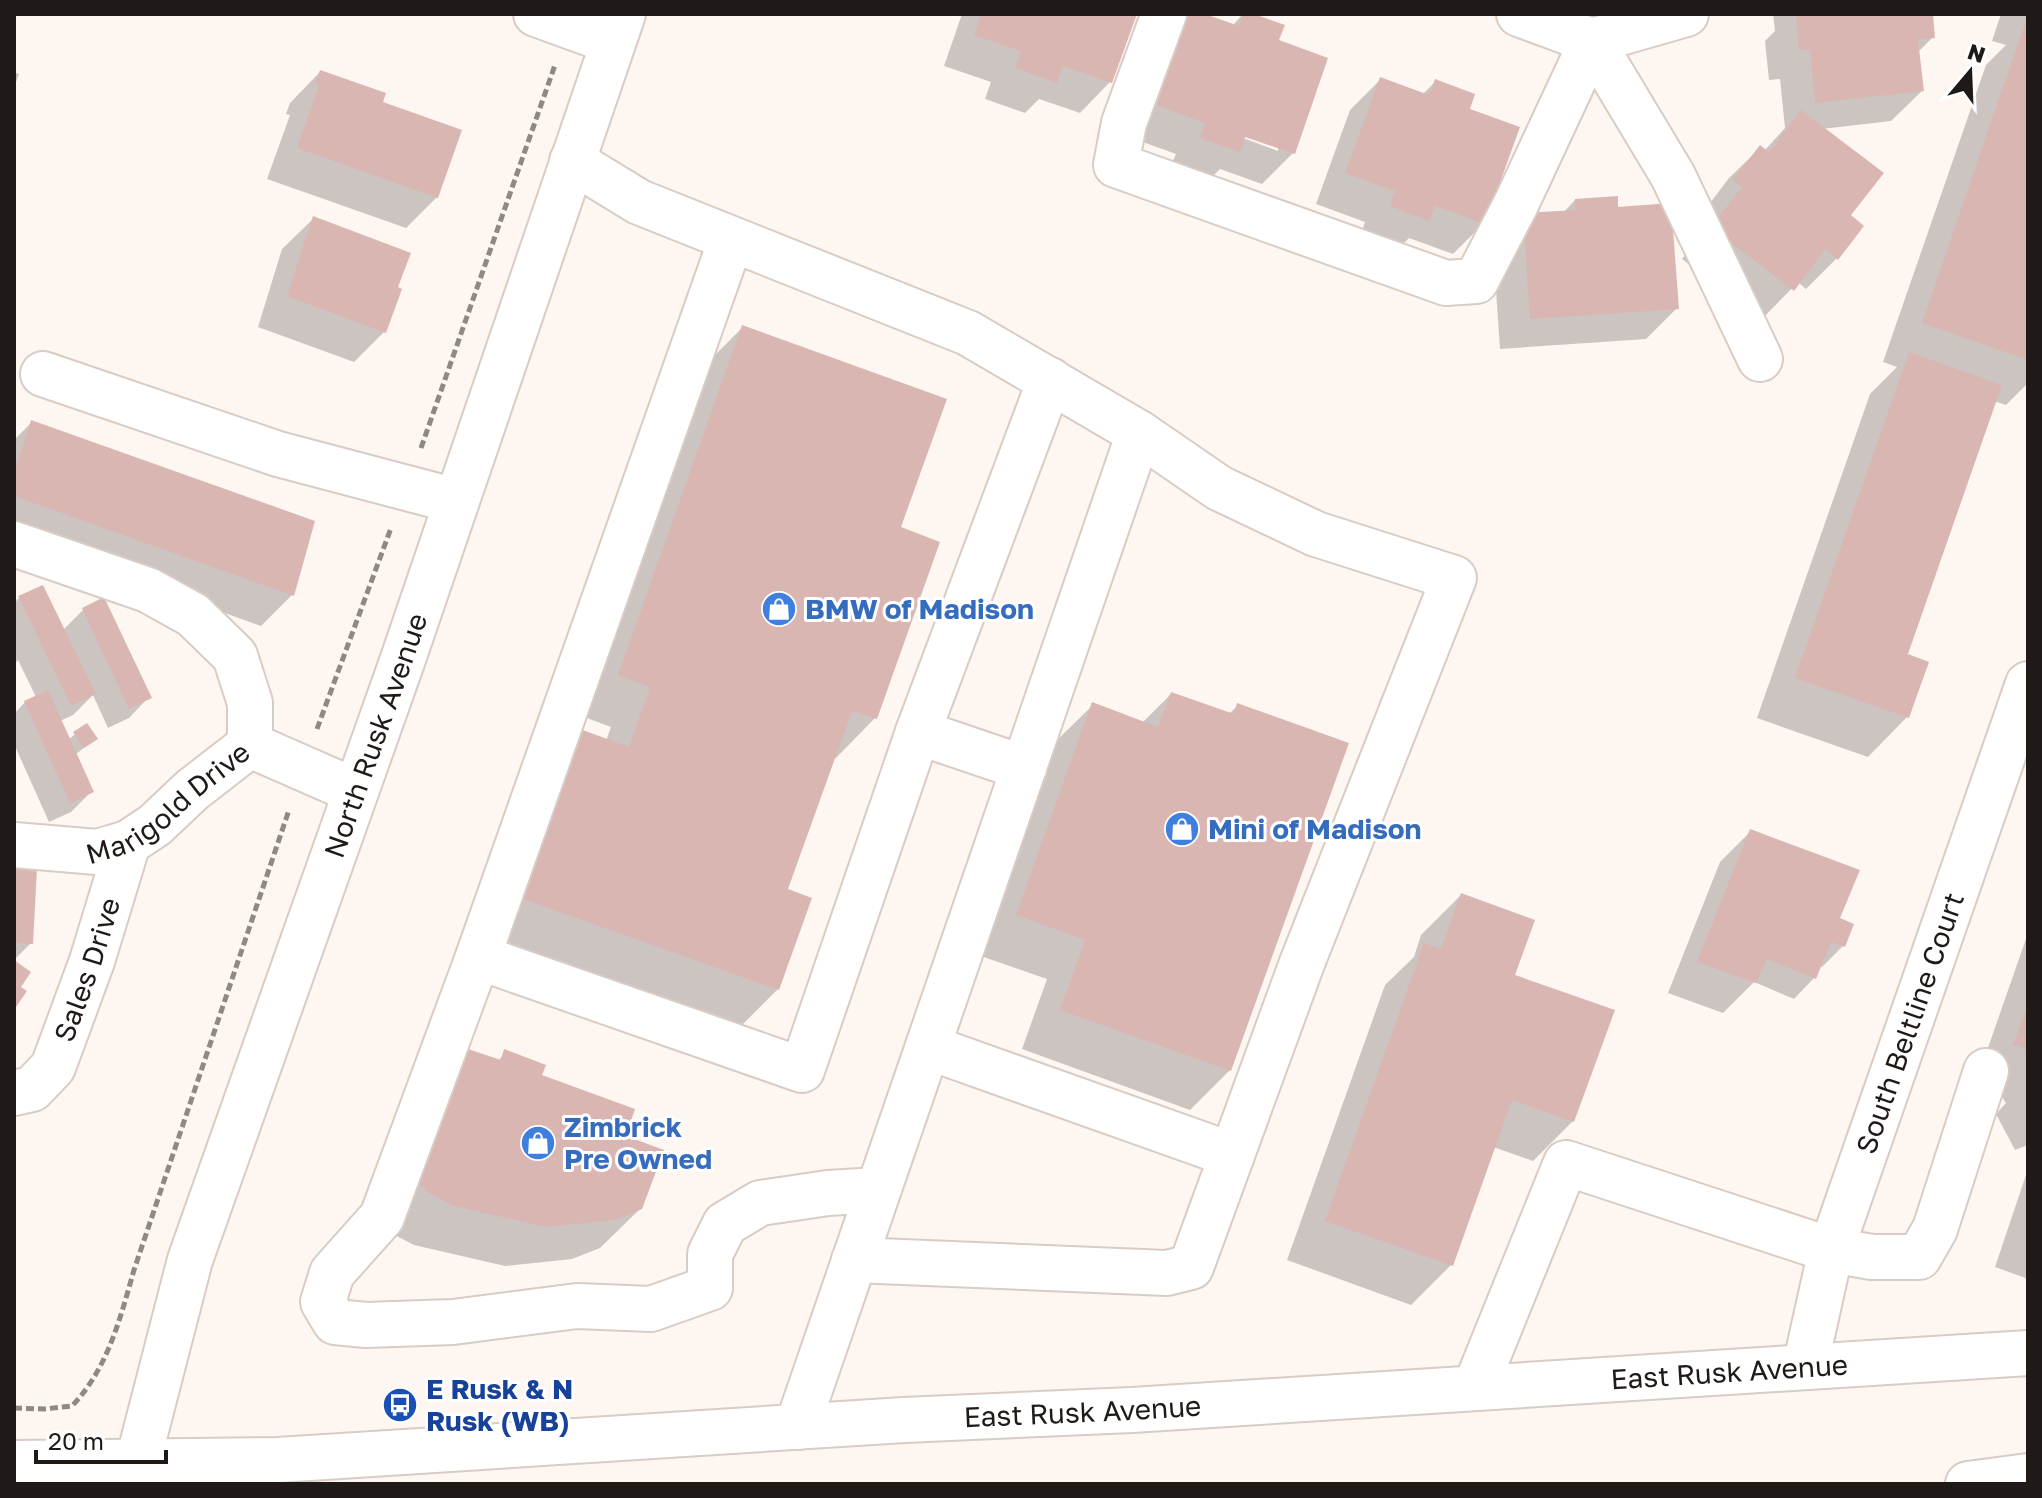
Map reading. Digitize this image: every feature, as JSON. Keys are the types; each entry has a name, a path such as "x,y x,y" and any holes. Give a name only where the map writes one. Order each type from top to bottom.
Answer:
{"main road":[{"path":"536,14 618,28"},
{"path":"1164,14 1124,123 1116,165 1446,283 1476,281 1516,204 1592,41"},
{"path":"1519,14 1592,41 1686,14"},
{"name":"North Rusk Avenue","path":"138,1461 190,1260 403,659 618,28"},
{"path":"1592,41 1673,176 1760,359"},
{"path":"572,161 639,202 968,333 1139,433 1219,488 1316,534 1454,578 1302,963 1191,1267 1167,1273 854,1260"},
{"path":"731,240 478,957 382,1217 332,1273 323,1302 335,1322 366,1325 453,1322 577,1306 651,1309 710,1288 710,1254 725,1224 760,1203 828,1193 878,1190"},
{"path":"43,374 278,454 456,501"},
{"path":"478,957 802,1070 918,732 1050,380"},
{"path":"797,1427 1139,433"},
{"path":"14,544 148,590 193,615 235,656 250,703 250,745"},
{"name":"South Beltline Court","path":"1805,1367 1831,1250 2028,684"},
{"path":"918,732 1024,768"},
{"name":"Marigold Drive","path":"14,845 97,852 128,843 155,825 192,790 250,745 355,791"},
{"name":"Sales Drive","path":"23,1091 53,1067 67,1035 128,843"},
{"path":"928,1047 1232,1155"},
{"path":"1475,1388 1566,1163 1831,1250 1872,1257 1919,1257 1935,1229 1986,1071"},
{"name":"East Rusk Avenue","path":"14,1463 278,1460 2028,1353"},
{"path":"1968,1484 2028,1476"}],"building":[{"path":"981,14 1137,14 1112,83 1063,66 1057,83 1015,68 1021,51 974,35"},
{"path":"1188,14 1205,14 1239,26 1243,14 1254,14 1285,25 1279,40 1328,58 1295,154 1245,137 1240,152 1200,138 1205,123 1156,105"},
{"path":"1796,14 1933,14 1935,38 1918,40 1924,91 1815,103 1810,49 1799,50"},
{"path":"2025,23 2028,23 2028,360 1922,323"},
{"path":"320,70 386,93 383,102 462,130 438,198 297,148 319,85 315,83"},
{"path":"1380,77 1429,95 1435,79 1475,94 1470,109 1520,127 1485,224 1435,206 1429,221 1390,206 1395,191 1345,173"},
{"path":"1801,110 1884,173 1851,215 1864,226 1838,260 1825,249 1794,291 1711,227 1742,187 1733,180 1760,145 1769,152"},
{"path":"1618,196 1618,207 1671,203 1679,309 1530,319 1523,213 1575,210 1575,199"},
{"path":"313,216 411,253 386,333 287,296"},
{"name":"BMW of Madison","path":"742,325 947,399 901,527 940,542 877,719 852,711 788,889 812,898 779,990 520,898 580,729 629,747 650,687 618,675"},
{"path":"1909,352 2002,385 1908,654 1929,662 1909,718 1795,678"},
{"path":"31,420 315,521 294,596 14,496 14,473"},
{"path":"43,585 96,694 71,706 18,596"},
{"path":"104,597 152,698 129,709 82,608"},
{"path":"48,690 94,792 70,803 24,701"},
{"name":"Mini of Madison","path":"1171,692 1234,714 1237,703 1349,743 1231,1071 1060,1010 1085,940 1016,915 1092,702 1158,727"},
{"path":"87,723 98,739 84,748 73,732"},
{"path":"1750,829 1860,870 1840,918 1854,924 1845,947 1831,942 1816,979 1767,959 1756,983 1697,962"},
{"path":"14,866 37,868 33,944 14,943"},
{"path":"1461,893 1535,920 1515,975 1615,1010 1574,1122 1512,1100 1453,1266 1325,1221 1424,943 1441,949"},
{"path":"14,960 31,972 21,987 27,991 14,1010"},
{"path":"2028,1004 2028,1050 2013,1045"},
{"name":"Zimbrick Pre Owned","path":"465,1048 501,1060 504,1049 546,1065 542,1075 635,1109 626,1136 664,1150 642,1209 614,1220 546,1227 454,1206 429,1193 417,1182"}],"place":[{"name":"BMW of Madison","path":"779,609"},
{"name":"Mini of Madison","path":"1182,829"},
{"name":"Zimbrick Pre Owned","path":"538,1143"},
{"name":"E Rusk & N Rusk (WB)","path":"400,1405"}]}
